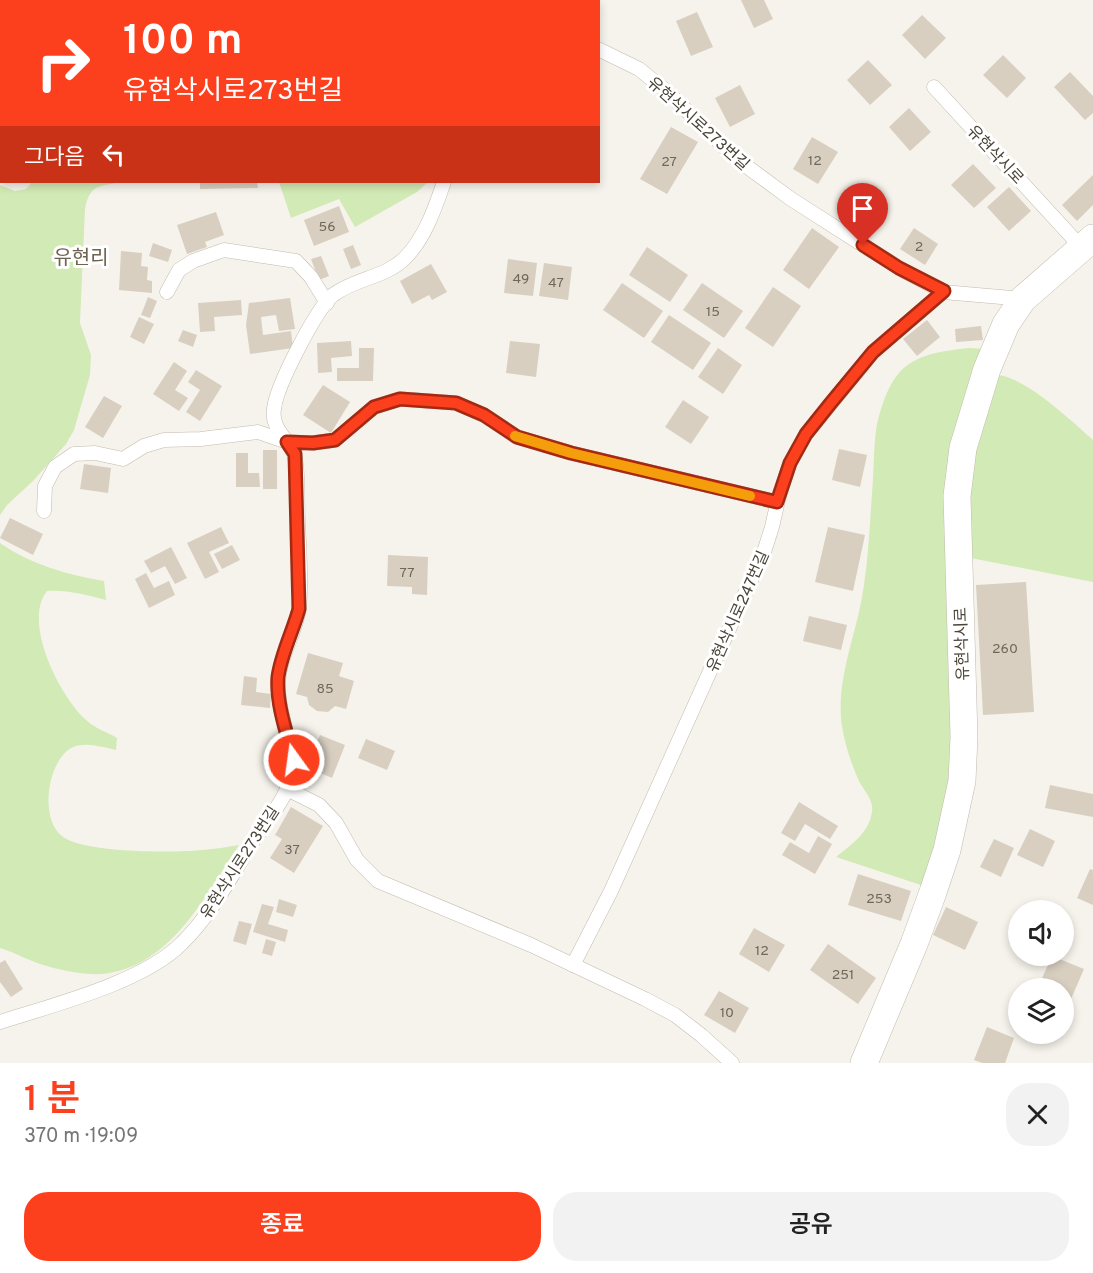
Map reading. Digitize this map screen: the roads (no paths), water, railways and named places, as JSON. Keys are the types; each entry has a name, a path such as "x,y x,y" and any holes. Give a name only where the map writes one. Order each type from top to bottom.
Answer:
{"street":[{"name":"유현삭시로","path":"864,1063 914,944 933,892 947,850 960,793 964,737 957,496 963,448 987,369 1006,324 1023,299 1088,243"}],"lane":[{"name":"유현삭시로273번길","path":"600,50 639,69 665,90 738,160 791,199 899,268 944,291 1023,299"},
{"name":"유현삭시로","path":"934,87 1088,243"},
{"name":"유현삭시로273번길","path":"0,1022 68,1001 136,974 163,960 183,943 200,922 287,789 294,760 281,708 278,678 299,609 295,454 276,429 273,410 283,381 297,353 314,321 332,296 354,283 384,273 405,258 427,226 444,183"},
{"path":"167,292 179,270 193,261 224,250 296,261 311,277 327,303"},
{"name":"유현삭시로247번길","path":"573,965 611,891 760,560 790,463 806,434 873,352 944,291"},
{"path":"44,511 45,486 55,467 74,454 94,453 123,459 144,446 164,440 201,439 258,432 287,442 313,443 335,440 374,407 400,399 456,403 484,415 517,437 571,453 777,502"},
{"path":"287,789 325,811 336,823 357,860 378,880 410,896 531,945 675,1015 732,1063"}],"district":[{"name":"유현리","path":"81,257"}]}
